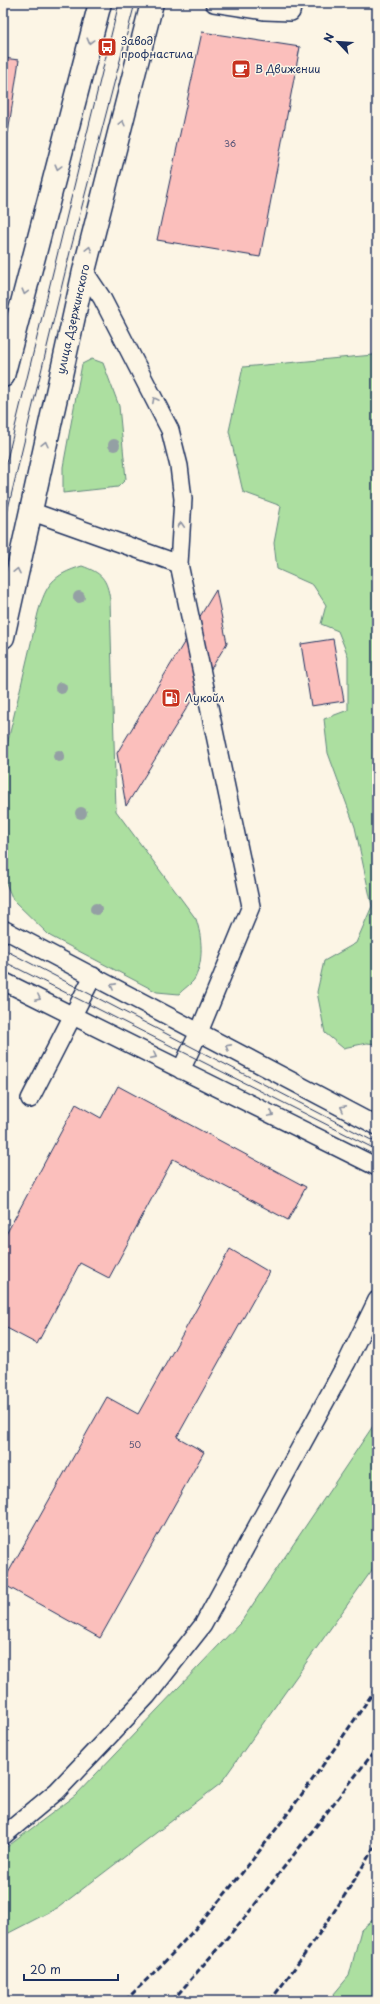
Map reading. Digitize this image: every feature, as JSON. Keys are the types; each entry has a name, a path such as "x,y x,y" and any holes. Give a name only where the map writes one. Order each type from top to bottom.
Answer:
{"main road":[{"path":"3,376 100,3"},
{"name":"улица Дзержинского","path":"3,637 84,271 152,3"}],"lane":[{"path":"214,3 264,11 291,12 293,3"},
{"path":"84,271 102,298 170,430 179,466 183,499 179,564 251,906 199,1032 181,1070"},
{"path":"30,511 179,564"},
{"path":"3,928 377,1126"},
{"path":"30,1099 93,976"},
{"path":"3,981 377,1167"},
{"path":"3,1836 57,1791 136,1707 203,1625 347,1362 377,1300"}],"green space":[{"path":"377,349 377,1044 367,1043 343,1048 325,1033 317,992 324,961 356,943 372,906 355,827 328,753 324,719 348,710 348,656 338,631 321,624 326,605 313,585 277,569 274,543 281,506 243,492 229,431 243,367 373,355"},
{"path":"92,359 103,363 119,406 126,479 118,487 63,493 63,467 82,364"},
{"path":"82,566 99,574 105,582 110,600 116,811 196,919 198,926 201,941 200,964 194,980 179,994 157,992 50,936 13,900 3,876 3,762 38,613 44,595 52,582 64,573"},
{"path":"377,1420 377,1558 372,1570 220,1784 59,1907 3,1936 3,1850 75,1796 241,1622"},
{"path":"377,1916 377,2001 328,2001 349,1976 361,1930"}],"building":[{"path":"202,32 300,47 260,257 157,240"},
{"path":"3,58 19,60 8,133 3,132"},
{"name":"Лукойл","path":"216,590 227,643 126,806 117,753"},
{"path":"333,639 344,701 311,706 301,644"},
{"path":"118,1086 306,1187 288,1220 173,1159 109,1278 80,1263 37,1344 3,1326 3,1240 76,1104 101,1118"},
{"path":"230,1249 269,1272 177,1437 204,1452 100,1638 3,1584 3,1582 107,1397 138,1414"}],"tram line":[{"path":"3,476 119,3"},
{"path":"3,529 70,252 135,3"},
{"path":"3,949 377,1143"},
{"path":"3,961 377,1150"}],"railway":[{"path":"125,2001 166,1960 228,1891 305,1790 377,1687"},
{"path":"172,2001 246,1916 377,1748"},
{"path":"270,2001 299,1963 326,1923 377,1842"}],"place":[{"name":"Завод профнастила","path":"107,47"},
{"name":"В Движении","path":"241,69"},
{"name":"Лукойл","path":"171,698"}]}
